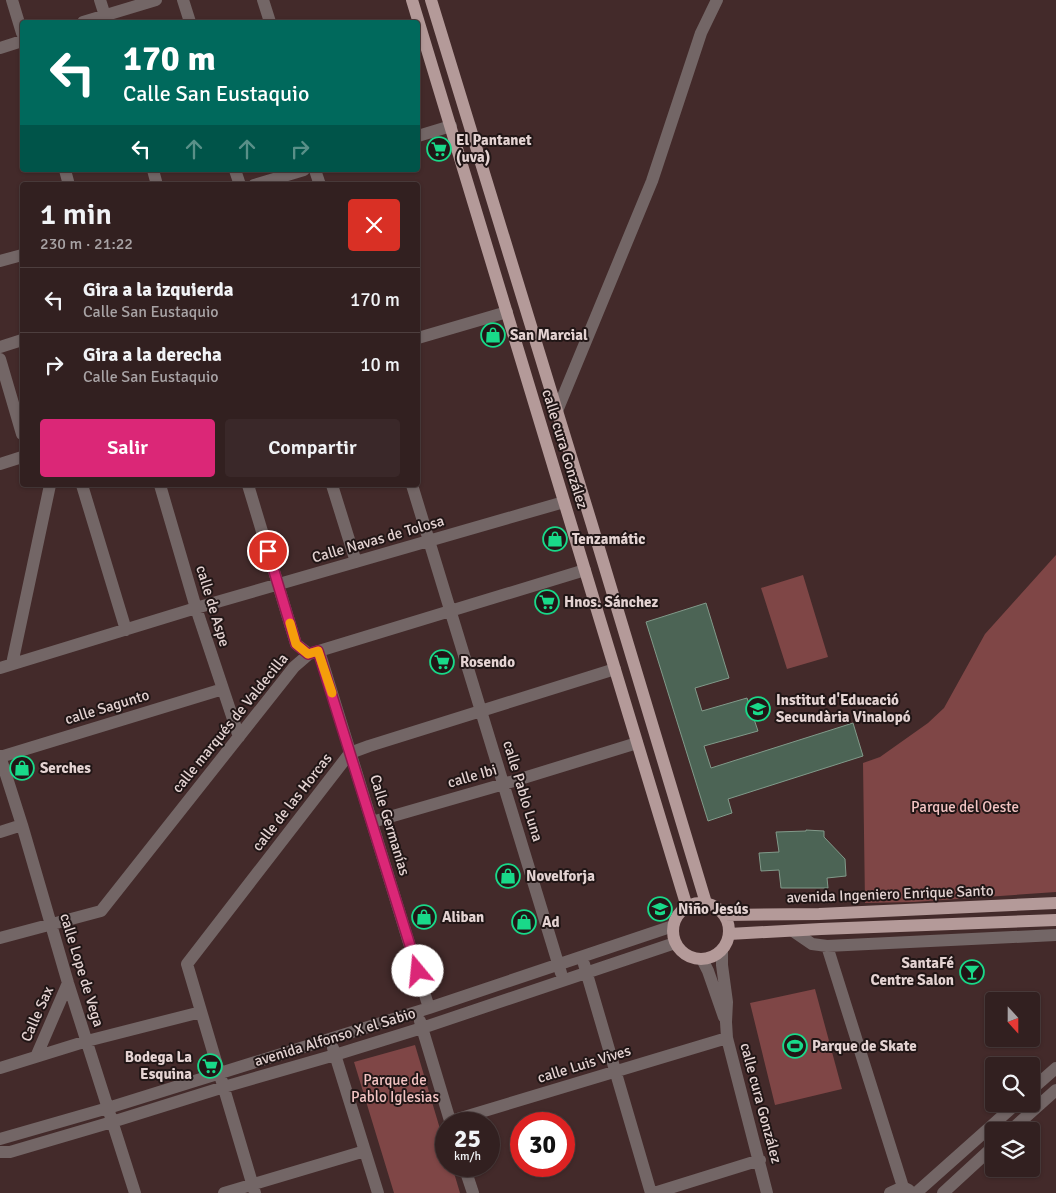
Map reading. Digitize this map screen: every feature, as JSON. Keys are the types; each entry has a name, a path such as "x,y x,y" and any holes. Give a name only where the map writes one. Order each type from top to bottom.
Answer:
{"main road":[{"name":"calle cura González","path":"412,0 418,20"},
{"name":"calle cura González","path":"431,0 706,903"},
{"name":"calle cura González","path":"420,27 687,907"},
{"path":"696,903 706,903 719,909 724,915 728,921 730,934 727,943 716,955 708,959 689,957 675,943 673,926 676,918 687,907 696,903"},
{"name":"avenida Ingeniero Enrique Santo","path":"724,915 819,914 1056,903"},
{"path":"730,934 1056,920"}],"street":[{"path":"12,0 20,26"},
{"path":"100,0 106,19 156,0"},
{"path":"183,0 189,20"},
{"path":"263,0 269,20"},
{"path":"557,411 652,181 701,33 717,0"},
{"path":"0,48 20,42"},
{"path":"420,135 450,126"},
{"path":"264,182 297,172"},
{"path":"0,261 20,256"},
{"path":"420,337 507,312"},
{"path":"0,347 20,341"},
{"path":"0,359 20,427"},
{"path":"0,464 20,458"},
{"path":"6,666 50,487"},
{"path":"83,487 126,630"},
{"name":"calle de Aspe","path":"161,487 196,608 239,736"},
{"path":"249,487 296,644 314,652"},
{"path":"333,487 356,562"},
{"name":"calle Pablo Luna","path":"413,487 563,980"},
{"name":"Calle Navas de Tolosa","path":"6,666 196,608 564,502"},
{"name":"calle marqués de Valdecilla","path":"0,938 52,926 101,911 294,667 314,652 585,570"},
{"name":"Calle Germanías","path":"314,652 372,822 423,1010 422,1028 448,1112"},
{"name":"calle de las Horcas","path":"254,1189 187,964 350,753 615,669"},
{"name":"calle Sagunto","path":"0,756 223,688"},
{"name":"calle Ibi","path":"372,822 637,743"},
{"name":"calle Lope de Vega","path":"0,756 68,983 135,1193"},
{"path":"0,832 22,825"},
{"name":"avenida Alfonso X el Sabio","path":"0,1139 108,1108 423,1010 673,926"},
{"path":"793,931 812,944 827,946 1056,935"},
{"name":"avenida Alfonso X el Sabio","path":"0,1152 10,1152 336,1055 675,943"},
{"path":"827,946 903,1187 916,1193 1007,1112"},
{"name":"calle cura González","path":"722,950 727,1002 727,1038 767,1193"},
{"path":"582,957 615,1072 653,1193 760,1160"},
{"name":"calle cura González","path":"702,959 726,1022"},
{"name":"Calle Sax","path":"36,1057 68,983"},
{"path":"0,1068 87,1041 201,1012"},
{"name":"calle Luis Vives","path":"486,1112 727,1038"},
{"path":"330,1039 378,1193"},
{"path":"1040,1082 1056,1068"},
{"path":"1020,1122 1056,1090"},
{"path":"224,1193 254,1189 365,1152"},
{"path":"943,1193 985,1154"},
{"path":"468,1177 473,1193"},
{"path":"890,1193 903,1187"}],"green space":[{"name":"Parque del Oeste","path":"1056,555 1056,892 914,902 865,903 863,763 880,757 928,723 944,708 985,634"},
{"path":"803,575 828,657 787,669 761,588"},
{"name":"Parque de Skate","path":"815,989 842,1089 775,1105 750,1003"},
{"name":"Parque de Pablo Iglesias","path":"415,1045 435,1112 435,1177 455,1177 460,1193 394,1193 354,1062"}],"building":[{"path":"706,603 729,678 695,688 702,711 747,698 758,731 704,746 711,768 853,723 863,756 728,799 732,813 708,821 646,622"},
{"path":"824,831 824,837 845,859 846,876 827,878 828,888 781,888 779,870 761,871 759,853 779,852 776,832"}],"slow traffic":[{"path":"290,623 296,644 308,654 318,651 332,693"}],"place":[{"name":"El Pantanet (uva)","path":"439,149"},
{"name":"San Marcial","path":"493,335"},
{"name":"Tenzamátic","path":"555,539"},
{"name":"Hnos. Sánchez","path":"547,602"},
{"name":"Rosendo","path":"442,662"},
{"name":"Institut d'Educació Secundària Vinalopó","path":"758,709"},
{"name":"Serches","path":"22,768"},
{"name":"Novelforja","path":"508,876"},
{"name":"Niño Jesús","path":"660,909"},
{"name":"Aliban","path":"424,917"},
{"name":"Ad","path":"524,922"},
{"name":"SantaFé Centre Salon","path":"972,972"},
{"name":"Parque de Skate","path":"795,1046"},
{"name":"Bodega La Esquina","path":"210,1066"}],"route":[{"path":"268,551 296,644 308,654 318,651 418,971"}]}
